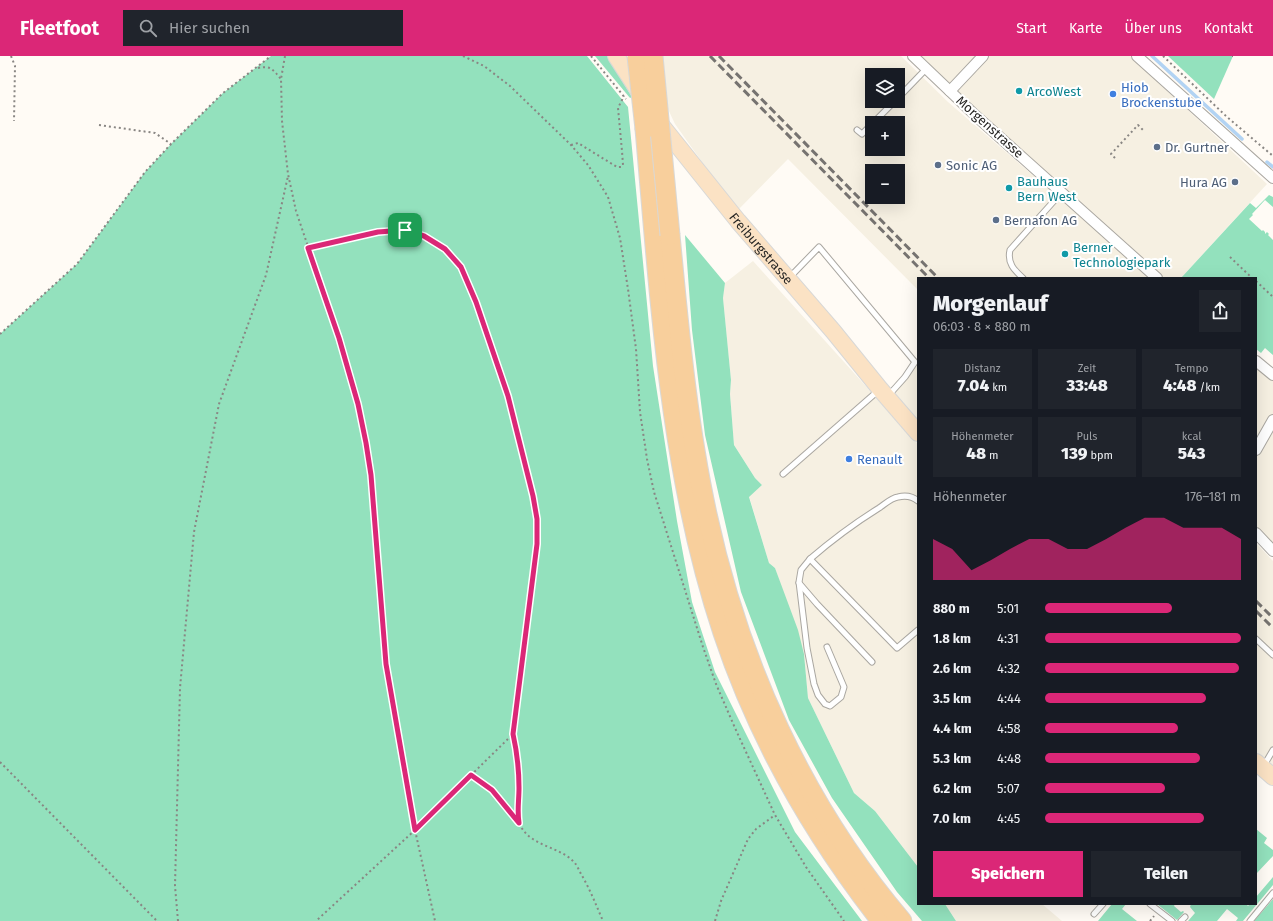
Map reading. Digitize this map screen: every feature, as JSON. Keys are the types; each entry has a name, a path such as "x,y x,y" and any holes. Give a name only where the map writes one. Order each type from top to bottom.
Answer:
{"highway":[{"path":"637,56 664,335 680,454 698,548 721,626 748,698 769,746 798,799 831,852 881,921"},
{"path":"653,56 683,362 695,452 714,545 729,601 751,664 771,711 812,792 848,850 902,921"}],"main road":[{"name":"Freiburgstrasse","path":"616,56 662,128 917,432"}],"street":[{"name":"Morgenstrasse","path":"912,56 1156,277"},
{"path":"950,91 983,56"},
{"path":"1137,56 1273,178"},
{"path":"1257,362 1273,375"},
{"path":"1257,448 1273,420"},
{"path":"1257,534 1273,551"}],"lane":[{"path":"905,91 926,69"},
{"path":"881,116 888,108"},
{"path":"857,130 862,134 865,131"},
{"path":"1022,277 1011,265 1009,258 1010,250 1062,192"},
{"path":"783,474 905,376 915,362 819,247 788,279"},
{"path":"827,647 844,687 841,697 830,706 822,701 814,684 807,648 799,582 801,570 810,559 824,547 865,517 896,497 907,496 917,500"},
{"path":"810,559 897,648 917,631"},
{"path":"799,582 817,604 872,662"},
{"path":"1257,639 1273,655"},
{"path":"1264,769 1273,750"},
{"path":"1250,921 1273,893"},
{"path":"1094,914 1102,905"},
{"path":"1151,905 1172,921"}],"path":[{"path":"11,56 15,66 14,121"},
{"path":"0,334 77,264 144,172 171,144 223,94 271,56"},
{"path":"285,56 281,79 282,121 288,174 296,211 339,338 356,396 366,443 371,475 386,664 415,830 435,921"},
{"path":"463,56 484,66 510,86 571,145 578,143 617,167 621,167 622,165 618,108 624,96"},
{"path":"1163,56 1227,116 1273,156"},
{"path":"256,68 264,66 270,68 281,79"},
{"path":"1115,158 1111,154 1138,125 1144,131"},
{"path":"99,126 155,133 171,144"},
{"path":"178,921 175,886 180,688 194,532 220,404 266,275 288,174"},
{"path":"308,248 378,232 405,230 424,236 445,249 461,267 476,302 508,396 533,496 537,519 537,544 513,734 518,754 519,790 517,814 519,823"},
{"path":"1230,257 1251,277"},
{"path":"1257,282 1273,297"},
{"path":"316,921 415,830 513,734"},
{"path":"0,762 157,921"},
{"path":"471,775 492,790 519,823 523,831 540,844 561,852 575,863 589,887 603,921"},
{"path":"715,921 721,901 748,839 756,829 776,815"}],"shaded area":[{"path":"643,56 901,56 948,102 1151,277 917,277 917,289 788,159 737,211 675,124"},
{"path":"917,56 1130,56 1267,184 1182,277 1161,277"},
{"path":"753,261 917,443 917,866 875,811 854,793 808,698 804,654 775,568 769,563 749,496 762,485 755,478 734,445 730,394 731,380 723,298 725,283"},
{"path":"917,366 917,424 891,395"},
{"path":"1257,368 1273,381 1273,556 1257,538"},
{"path":"1257,544 1273,561 1273,769 1257,756"},
{"path":"946,905 1043,905 1062,921 956,921"}],"green space":[{"path":"271,56 587,56 628,107 653,366 677,521 692,602 715,672 795,832 862,921 0,921 0,334 77,264 145,172 171,144 223,93"},
{"path":"595,56 607,56 632,97 630,98"},
{"path":"1168,56 1233,56 1214,99"},
{"path":"1269,195 1273,197 1273,207 1265,200 1249,219 1262,231 1263,230 1265,234 1267,232 1273,240 1273,355 1265,348 1261,353 1257,350 1257,277 1182,277 1250,203 1256,208"},
{"path":"685,235 725,283 723,298 731,380 730,394 734,445 755,478 762,485 749,497 769,563 775,568 798,630 804,654 808,698 854,793 875,811 917,866 917,905 946,905 956,921 922,921 897,892 832,798 789,720 741,592 705,435 692,330"},
{"path":"1257,830 1267,838 1264,843 1273,850 1273,856 1257,873"},
{"path":"1273,877 1273,885 1257,904 1257,896"},
{"path":"1273,899 1273,921 1254,921"},
{"path":"1111,905 1125,905 1122,909 1137,921 1098,921"},
{"path":"1158,905 1174,905 1181,912 1183,911 1184,912 1177,920"},
{"path":"1191,905 1256,905 1243,921 1236,921 1238,918 1227,909 1217,921 1188,921 1195,913 1190,907"}],"waterway":[{"path":"1152,56 1242,139"},
{"path":"1267,162 1273,167"}],"railway":[{"path":"710,56 928,277"},
{"path":"719,56 937,277"},
{"path":"1257,602 1273,618"},
{"path":"1257,612 1273,628"}],"place":[{"name":"ArcoWest","path":"1019,91"},
{"name":"Hiob Brockenstube","path":"1113,94"},
{"name":"Dr. Gurtner","path":"1157,147"},
{"name":"Sonic AG","path":"938,165"},
{"name":"Hura AG","path":"1235,182"},
{"name":"Bauhaus Bern West","path":"1009,188"},
{"name":"Bernafon AG","path":"996,220"},
{"name":"Berner Technologiepark","path":"1065,254"},
{"name":"Renault","path":"849,459"}],"route":[{"path":"405,230 424,236 445,249 461,267 476,302 508,396 533,496 537,519 537,544 513,734 518,754 519,790 517,814 519,823 492,790 471,775 415,830 386,664 371,475 366,443 358,404 339,338 308,248 378,232 405,230"}]}
